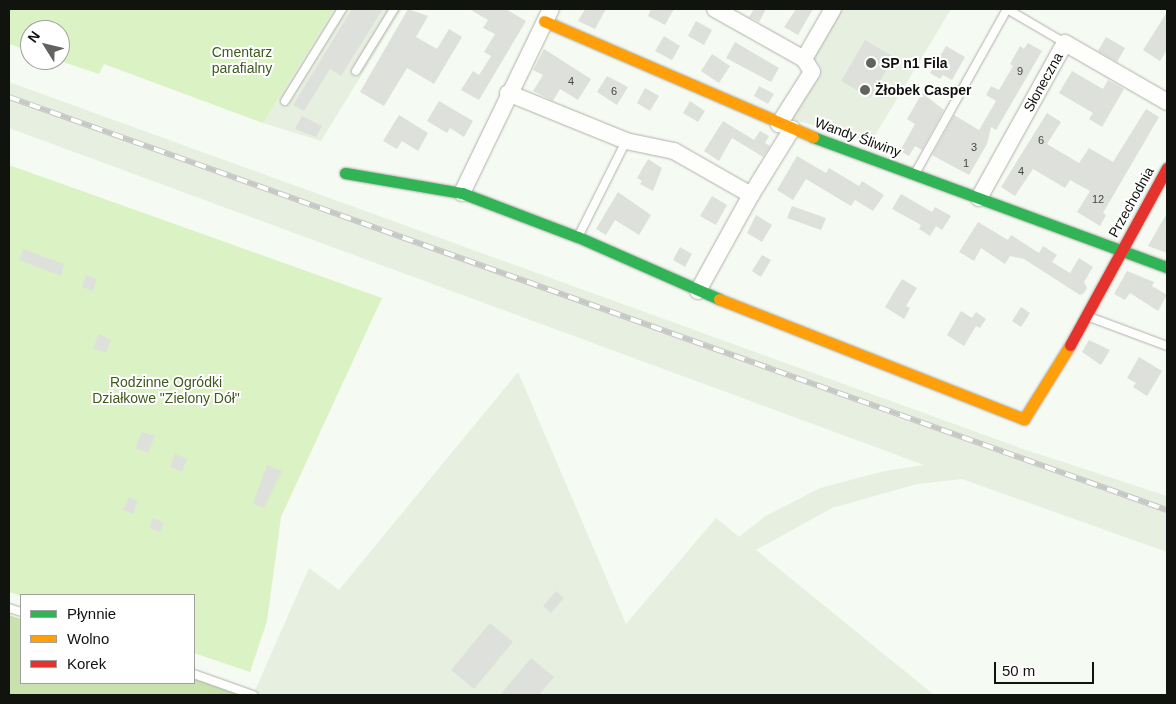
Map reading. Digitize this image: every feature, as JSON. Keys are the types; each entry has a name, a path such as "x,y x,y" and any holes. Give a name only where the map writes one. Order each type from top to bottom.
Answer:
{"street":[{"path":"345,173 462,193 578,237 698,291 786,126 812,72 804,59 715,9"},
{"path":"804,59 833,9"},
{"path":"462,193 508,93 547,15"},
{"name":"Wandy Śliwiny","path":"547,15 786,126 1167,267"},
{"name":"Słoneczna","path":"979,198 1065,43 1167,102"},
{"path":"508,93 626,141 674,151 750,195"},
{"name":"Przechodnia","path":"698,291 1024,419 1087,317 1167,168"}],"lane":[{"path":"285,101 342,9"},
{"path":"356,71 394,9"},
{"path":"916,174 1007,9 1065,43"},
{"path":"578,237 626,141"},
{"path":"1087,317 1167,346"},
{"path":"195,674 253,695"}],"shaded area":[{"path":"334,9 402,9 321,141 263,123"},
{"path":"839,9 951,9 871,142 792,119 821,68 812,56"},
{"path":"9,82 1026,450 1167,496 1167,552 962,479 917,484 832,508 756,550 934,695 253,695 309,568 339,590 518,372 626,624 716,518 739,537 764,517 820,488 885,471 924,465 9,128"}],"green space":[{"name":"Cmentarz parafialny","path":"9,9 334,9 263,123 104,64 99,74 70,64 70,20 20,20 20,48 9,44"},
{"name":"Rodzinne Ogródki Działkowe \"Zielony Dół\"","path":"9,165 382,298 281,517 267,621 250,672 195,653 195,594 20,594 20,596 9,592"},
{"path":"9,615 20,619 20,684 195,684 195,679 242,695 9,695"}],"building":[{"path":"352,9 383,9 341,76 330,69 304,111 293,105"},
{"path":"408,9 428,16 416,37 437,49 449,29 462,37 434,84 407,68 384,106 360,92"},
{"path":"469,9 506,9 526,21 479,100 461,90 473,71 479,75 491,56 484,52 495,34 483,28 488,20"},
{"path":"585,9 606,9 595,29 578,21"},
{"path":"651,9 674,9 665,25 648,16"},
{"path":"754,9 766,9 759,22 749,17"},
{"path":"796,9 813,9 798,35 784,27"},
{"path":"1167,12 1167,50 1160,61 1143,50"},
{"path":"696,21 712,30 704,45 688,36"},
{"path":"664,36 680,46 672,60 655,51"},
{"path":"1106,37 1125,48 1117,62 1098,51"},
{"name":"SP n1 Fila","path":"865,40 894,57 870,98 841,81"},
{"path":"735,42 779,68 771,82 726,58"},
{"path":"1028,43 1042,51 996,130 991,127 987,144 969,175 932,155 954,115 979,130 996,101 986,95 991,86 999,90 1013,66 1010,64 1020,46 1024,49"},
{"path":"946,46 965,57 952,80 943,75 940,79 930,73"},
{"path":"544,49 591,79 578,100 560,89 553,101 533,91 543,75 533,70"},
{"path":"712,54 730,66 719,83 701,71"},
{"path":"1072,71 1103,89 1108,80 1124,89 1102,127 1089,119 1093,113 1059,93"},
{"path":"607,76 628,87 617,105 597,92"},
{"path":"759,86 774,94 768,104 754,96"},
{"path":"645,88 659,96 650,111 637,103"},
{"path":"922,93 944,110 922,150 915,146 909,156 900,151 915,124 907,119"},
{"path":"439,101 473,121 464,137 450,128 447,133 427,121"},
{"path":"690,101 705,111 698,122 683,113"},
{"path":"1146,109 1159,117 1103,213 1106,215 1100,226 1077,212 1090,191 1070,180 1065,188 1033,169 1015,196 1001,187 1047,113 1061,122 1047,144 1079,163 1089,148 1113,162"},
{"path":"399,115 428,133 418,151 402,141 397,149 383,141"},
{"path":"302,116 322,126 316,137 295,129"},
{"path":"723,121 754,140 760,131 769,136 765,143 770,146 763,157 732,138 719,161 704,151"},
{"path":"797,156 826,173 829,168 859,186 862,181 884,195 873,211 855,200 851,206 806,179 793,200 777,190"},
{"path":"648,159 662,168 653,191 640,184 642,181 637,178"},
{"path":"618,192 651,215 639,235 615,220 606,235 596,229"},
{"path":"901,194 932,212 935,207 951,216 942,230 936,226 930,236 919,229 921,225 892,209"},
{"path":"712,196 727,205 716,225 700,216"},
{"path":"792,206 826,218 821,230 787,218"},
{"path":"1167,213 1167,253 1148,246"},
{"path":"756,215 772,225 762,242 747,233"},
{"path":"978,222 1008,240 1011,235 1039,253 1043,246 1057,255 1052,262 1070,273 1079,258 1093,267 1084,282 1087,288 1084,293 1080,295 1024,259 1010,256 1005,264 981,248 974,261 959,252"},
{"path":"680,247 692,254 685,267 673,260"},
{"path":"23,249 64,264 61,276 19,260"},
{"path":"762,255 771,260 761,277 752,271"},
{"path":"1127,271 1154,282 1152,286 1167,295 1158,311 1130,293 1125,300 1114,294"},
{"path":"86,275 97,279 93,291 82,287"},
{"path":"902,279 917,288 906,306 910,308 904,319 885,307"},
{"path":"1021,307 1030,313 1021,327 1012,321"},
{"path":"961,311 972,318 976,312 986,319 980,328 976,326 964,346 947,335"},
{"path":"99,334 111,340 106,353 93,348"},
{"path":"1089,340 1110,350 1101,365 1082,352"},
{"path":"1139,357 1162,371 1147,396 1133,387 1136,383 1127,378"},
{"path":"142,432 155,436 148,453 135,448"},
{"path":"175,454 187,459 182,472 170,467"},
{"path":"267,465 282,471 264,508 253,504"},
{"path":"129,497 138,501 133,514 123,510"},
{"path":"153,518 164,523 160,532 149,528"},
{"path":"556,591 564,598 551,613 543,606"},
{"path":"490,623 513,642 474,689 451,670"},
{"path":"531,658 554,677 539,695 500,695"}],"railway":[{"path":"9,97 1167,510"}],"traffic: fast":[{"path":"813,137 1167,267"},
{"path":"345,173 462,193 578,237 719,299"}],"traffic: slow":[{"path":"544,21 813,137"},
{"path":"719,299 1024,419 1070,345"}],"traffic: jam":[{"path":"1070,345 1167,168"}],"place":[{"name":"SP n1 Fila","path":"871,63"},
{"name":"Żłobek Casper","path":"865,90"}]}
